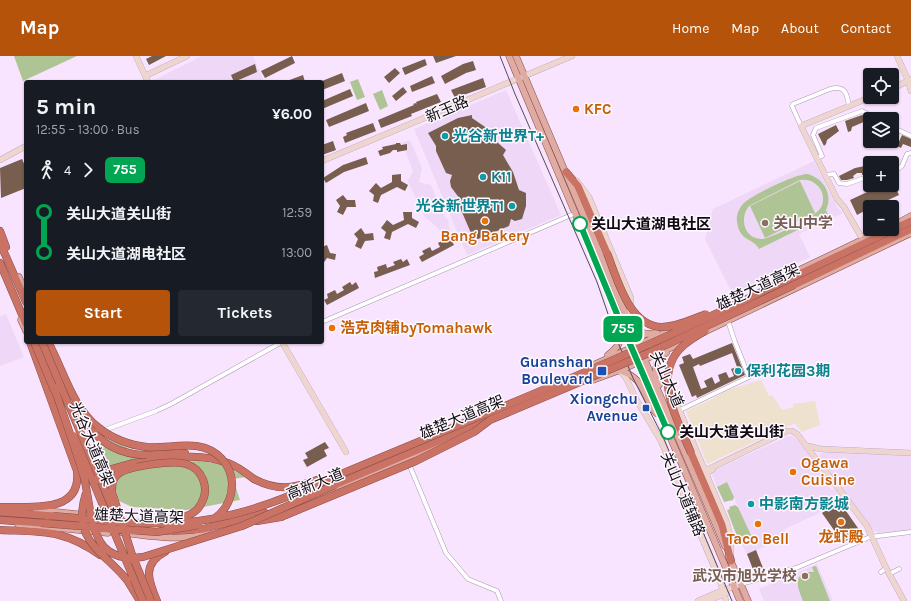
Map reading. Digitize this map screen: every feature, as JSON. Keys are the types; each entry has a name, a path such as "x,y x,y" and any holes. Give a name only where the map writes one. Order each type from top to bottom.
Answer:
{"highway":[{"path":"566,172 578,186 606,253 634,312 645,322 655,326 667,327 681,324 751,297"},
{"name":"雄楚大道高架","path":"0,510 54,516 158,523 196,521 216,518 269,504 648,346 911,221"},
{"name":"雄楚大道高架","path":"0,522 157,532 196,530 248,518 276,509 651,352 911,229"},
{"path":"0,231 15,270"},
{"path":"0,243 24,295"},
{"path":"0,263 24,319"},
{"path":"731,561 722,525 673,408 668,389 668,373 674,358 684,345 794,285"},
{"path":"0,510 48,506 60,503 74,492 77,482 77,471 32,344"},
{"name":"光谷大道高架","path":"35,344 54,387 141,601"},
{"path":"45,344 79,414 91,431 104,443 121,451 134,454 199,454 217,457 266,484 280,488 291,487 392,453"},
{"name":"光谷大道高架","path":"45,344 151,601"},
{"path":"49,344 78,404 90,419 104,431 115,438 133,445 152,447 185,445 204,447 216,453 228,468 232,481 231,493 227,505 219,515 196,525 157,532"},
{"path":"54,387 84,477 96,534 103,546 114,555 129,559 143,557 173,548 258,520 335,485"},
{"path":"249,522 281,517 416,461 474,432 490,420"},
{"path":"141,601 127,580 92,545 85,532 82,524 83,507 86,494 90,486 108,470 124,465 188,456 204,457 229,463"},
{"path":"54,516 118,518 125,518 157,519 188,516 201,506 205,493 204,481 194,468 184,463 176,463 132,468 124,470 114,479 112,492 114,503 119,517 122,524 134,561"},
{"path":"0,530 60,534 83,544 107,560"},
{"path":"156,601 149,579 149,568 158,555 173,548"}],"main road":[{"name":"关山大道","path":"508,56 740,601"},
{"name":"关山大道","path":"516,56 748,601"},
{"path":"899,222 911,216"},
{"path":"676,402 664,406 655,372 661,356 687,340 911,233"},
{"path":"629,320 636,328 645,334 651,335 666,331 705,316 871,236"},
{"path":"0,240 24,284"},
{"path":"0,270 24,326"},
{"path":"592,365 616,349 620,341 621,336 617,314"},
{"name":"高新大道","path":"0,510 42,510 105,518 177,521 229,514 269,502 592,365 666,331"},
{"path":"32,344 66,420 110,531 141,601"},
{"path":"45,344 156,601"},
{"name":"高新大道","path":"0,522 108,533 110,531 160,536 193,537 218,531 279,512 408,460 510,414 621,370 674,347"},
{"path":"621,370 631,374 637,379 654,411 666,426"},
{"path":"673,423 682,419"}],"street":[{"path":"136,56 147,79 187,56"},
{"name":"新玉路","path":"324,160 572,56"},
{"path":"896,56 910,81 911,91"},
{"path":"899,85 910,81"},
{"path":"849,106 846,91 842,88 836,88 793,104 792,106 837,199 844,207 863,240"},
{"path":"801,126 863,100"},
{"path":"817,158 822,156 813,135 816,128 862,111 864,112"},
{"path":"899,130 911,136"},
{"path":"0,160 24,147"},
{"path":"899,168 902,166 907,154 911,154"},
{"path":"566,172 579,182 588,197 631,298 629,320"},
{"path":"825,175 834,174 839,184 847,184 863,178"},
{"path":"324,321 576,213"},
{"path":"680,410 750,377 728,321"},
{"name":"关山大道辅路","path":"687,340 672,355 668,368 668,383 683,416 682,419 706,477 727,523 731,539 731,561"},
{"path":"86,437 161,409 278,344"},
{"path":"283,344 346,452"},
{"name":"关山大道辅路","path":"621,370 661,441 726,601"},
{"path":"702,466 706,469 709,468 789,431 797,434 854,509 872,538 904,601"},
{"path":"706,477 709,471 785,434 795,435 853,510 872,538"},
{"path":"807,446 821,449 911,454"},
{"path":"818,461 818,455 823,451 911,454"},
{"path":"408,460 446,553 468,579 497,591 501,601"},
{"path":"698,601 797,569 872,538 911,533"},
{"path":"880,572 886,568"},
{"path":"889,574 899,569"},
{"path":"707,601 723,592"}],"shaded area":[{"path":"202,56 253,56 263,80 154,80"},
{"path":"506,90 561,215 467,255 414,129"},
{"path":"410,140 422,168 419,182 431,185 445,217 448,219 448,224 453,239 444,239 438,228 424,216 408,181 413,171 402,143"},
{"name":"关山中学","path":"814,161 837,207 843,213 799,234 810,257 733,295 705,239 713,209"},
{"path":"6,314 24,357 0,366 0,316"},
{"path":"761,380 769,396 772,395 782,410 794,407 793,404 815,401 820,425 802,432 795,424 793,424 707,464 686,411 728,390"},
{"path":"792,436 810,456 809,458 831,489 835,490 840,497 817,514 785,529 780,540 747,554 736,534 747,539 751,535 727,482 717,487 711,472 786,437"},
{"path":"824,452 911,456 911,531 882,534 872,530 819,458 820,454"},
{"name":"武汉市旭光学校","path":"817,564 833,601 764,601 759,589"}],"green space":[{"path":"14,56 77,56 24,80 23,81"},
{"path":"358,79 365,97 357,100 350,82"},
{"path":"382,90 388,106 380,110 373,94"},
{"path":"808,174 814,176 823,183 828,193 828,204 826,210 828,215 759,249 741,233 738,228 737,217 740,208 747,200 784,181","holes":["800,180 815,183 821,190 823,200 822,206 819,210 801,222 767,238 762,239 751,236 747,232 744,222 744,216 749,206"]},
{"path":"800,181 815,213 765,238 750,206"},
{"path":"103,438 138,452 175,462 199,461 221,464 246,477 233,479 240,500 187,510 132,507 119,501 108,462 97,440"},
{"path":"727,482 734,497 733,500 724,502 717,487"},
{"path":"735,505 738,507 751,535 747,539 736,534 727,510 730,509 729,507"},
{"path":"816,566 830,601 803,601 798,585 799,578 804,572 814,572 812,567"}],"building":[{"path":"152,56 166,56 149,65 146,59"},
{"path":"292,56 295,63 265,78 261,71"},
{"path":"433,56 456,56 436,63"},
{"path":"425,59 427,65 405,75 402,68"},
{"path":"473,61 476,70 466,73 445,84 441,76 463,64"},
{"path":"255,64 257,72 239,80 233,80 231,75"},
{"path":"395,68 400,73 389,83 384,77"},
{"path":"342,73 345,81 324,89 324,80"},
{"path":"303,75 304,80 289,80"},
{"path":"432,76 435,83 412,92 410,86"},
{"path":"483,78 486,87 455,98 451,90"},
{"path":"403,87 407,92 396,101 392,96"},
{"path":"350,89 353,96 324,108 324,100"},
{"path":"437,94 441,102 411,114 412,116 381,128 378,120 414,105 413,104 416,103 417,105 416,102"},
{"path":"366,103 369,111 329,127 326,120"},
{"name":"K11","path":"472,115 472,118 491,131 488,134 506,150 503,155 513,172 519,190 526,193 526,206 522,219 515,221 511,219 509,226 478,239 471,233 458,203 460,199 451,187 450,181 452,175 446,173 436,151 436,146 428,133 458,118"},
{"path":"863,115 863,122 852,127 851,131 848,132 845,121"},
{"path":"373,123 376,131 345,143 343,137 347,135 346,133"},
{"path":"836,125 839,131 827,140 824,146 818,134"},
{"path":"902,135 911,139 911,147 903,144 901,148 899,147 899,142"},
{"path":"333,141 336,150 324,154 324,144"},
{"path":"400,143 401,145 407,144 407,150 397,152 397,150 393,150 390,153 380,156 378,151 383,149 382,147"},
{"path":"366,157 368,164 344,172 326,183 324,177 343,165"},
{"path":"22,159 24,164 24,189 1,198 0,168"},
{"path":"863,166 863,175 862,173 857,173 853,176 854,178 841,180 839,176 855,168"},
{"path":"401,174 401,181 408,185 405,191 397,187 381,195 378,203 373,201 374,195 369,191 376,183 381,188 392,182 392,175"},
{"path":"867,192 898,192 899,195 888,200 863,200 863,212 857,215 850,200"},
{"path":"343,195 347,200 355,200 356,207 347,207 343,215 337,212 340,206 336,200"},
{"path":"403,212 412,212 412,218 419,222 416,228 408,224 392,232 390,240 384,238 386,232 381,228 387,220 393,225 404,220"},
{"path":"361,228 365,234 373,233 374,240 365,241 361,249 355,246 358,239 354,234"},
{"path":"445,239 447,242 451,239 454,245 422,262 419,257 424,254 422,251 430,247 432,251 440,247 438,243"},
{"path":"327,245 330,253 336,254 335,260 327,258 324,262 324,246"},
{"path":"401,259 403,262 407,259 410,265 375,278 374,272 378,271 377,267 386,264 387,268 395,265 393,262"},
{"path":"350,282 352,285 356,282 359,288 327,305 324,300 328,298 327,294 335,290 337,294 344,290 342,287"},
{"name":"保利花园3期","path":"732,343 745,375 697,398 696,395 692,397 679,365 684,363 682,357 690,354 693,359","holes":["732,353 737,367 731,369 734,376 729,378 726,372 718,375 720,381 715,384 712,377 704,381 707,387 701,389 693,367 699,364 700,366"]},
{"path":"325,442 329,448 324,450 327,456 307,467 303,460 308,458 305,453"},
{"name":"龙虾殿","path":"839,501 860,531 843,543 822,513"},
{"path":"756,550 763,568 754,572 747,554"}],"tram line":[{"path":"500,56 515,94 597,282 617,340 633,378 664,439 732,601"}],"bus line":[{"name":"755","path":"580,224 668,432"}],"place":[{"name":"KFC","path":"576,109"},
{"name":"光谷新世界T+","path":"445,136"},
{"name":"K11","path":"483,177"},
{"name":"光谷新世界T1","path":"512,206"},
{"name":"Bang Bakery","path":"485,221"},
{"name":"关山中学","path":"765,223"},
{"name":"关山大道湖电社区","path":"580,224"},
{"name":"浩克肉铺byTomahawk","path":"332,328"},
{"name":"Guanshan Boulevard","path":"602,371"},
{"name":"保利花园3期","path":"738,371"},
{"name":"Xiongchu Avenue","path":"646,408"},
{"name":"关山大道关山街","path":"668,432"},
{"name":"Ogawa Cuisine","path":"793,472"},
{"name":"中影南方影城","path":"751,504"},
{"name":"龙虾殿","path":"841,522"},
{"name":"Taco Bell","path":"758,524"},
{"name":"武汉市旭光学校","path":"805,576"}]}
